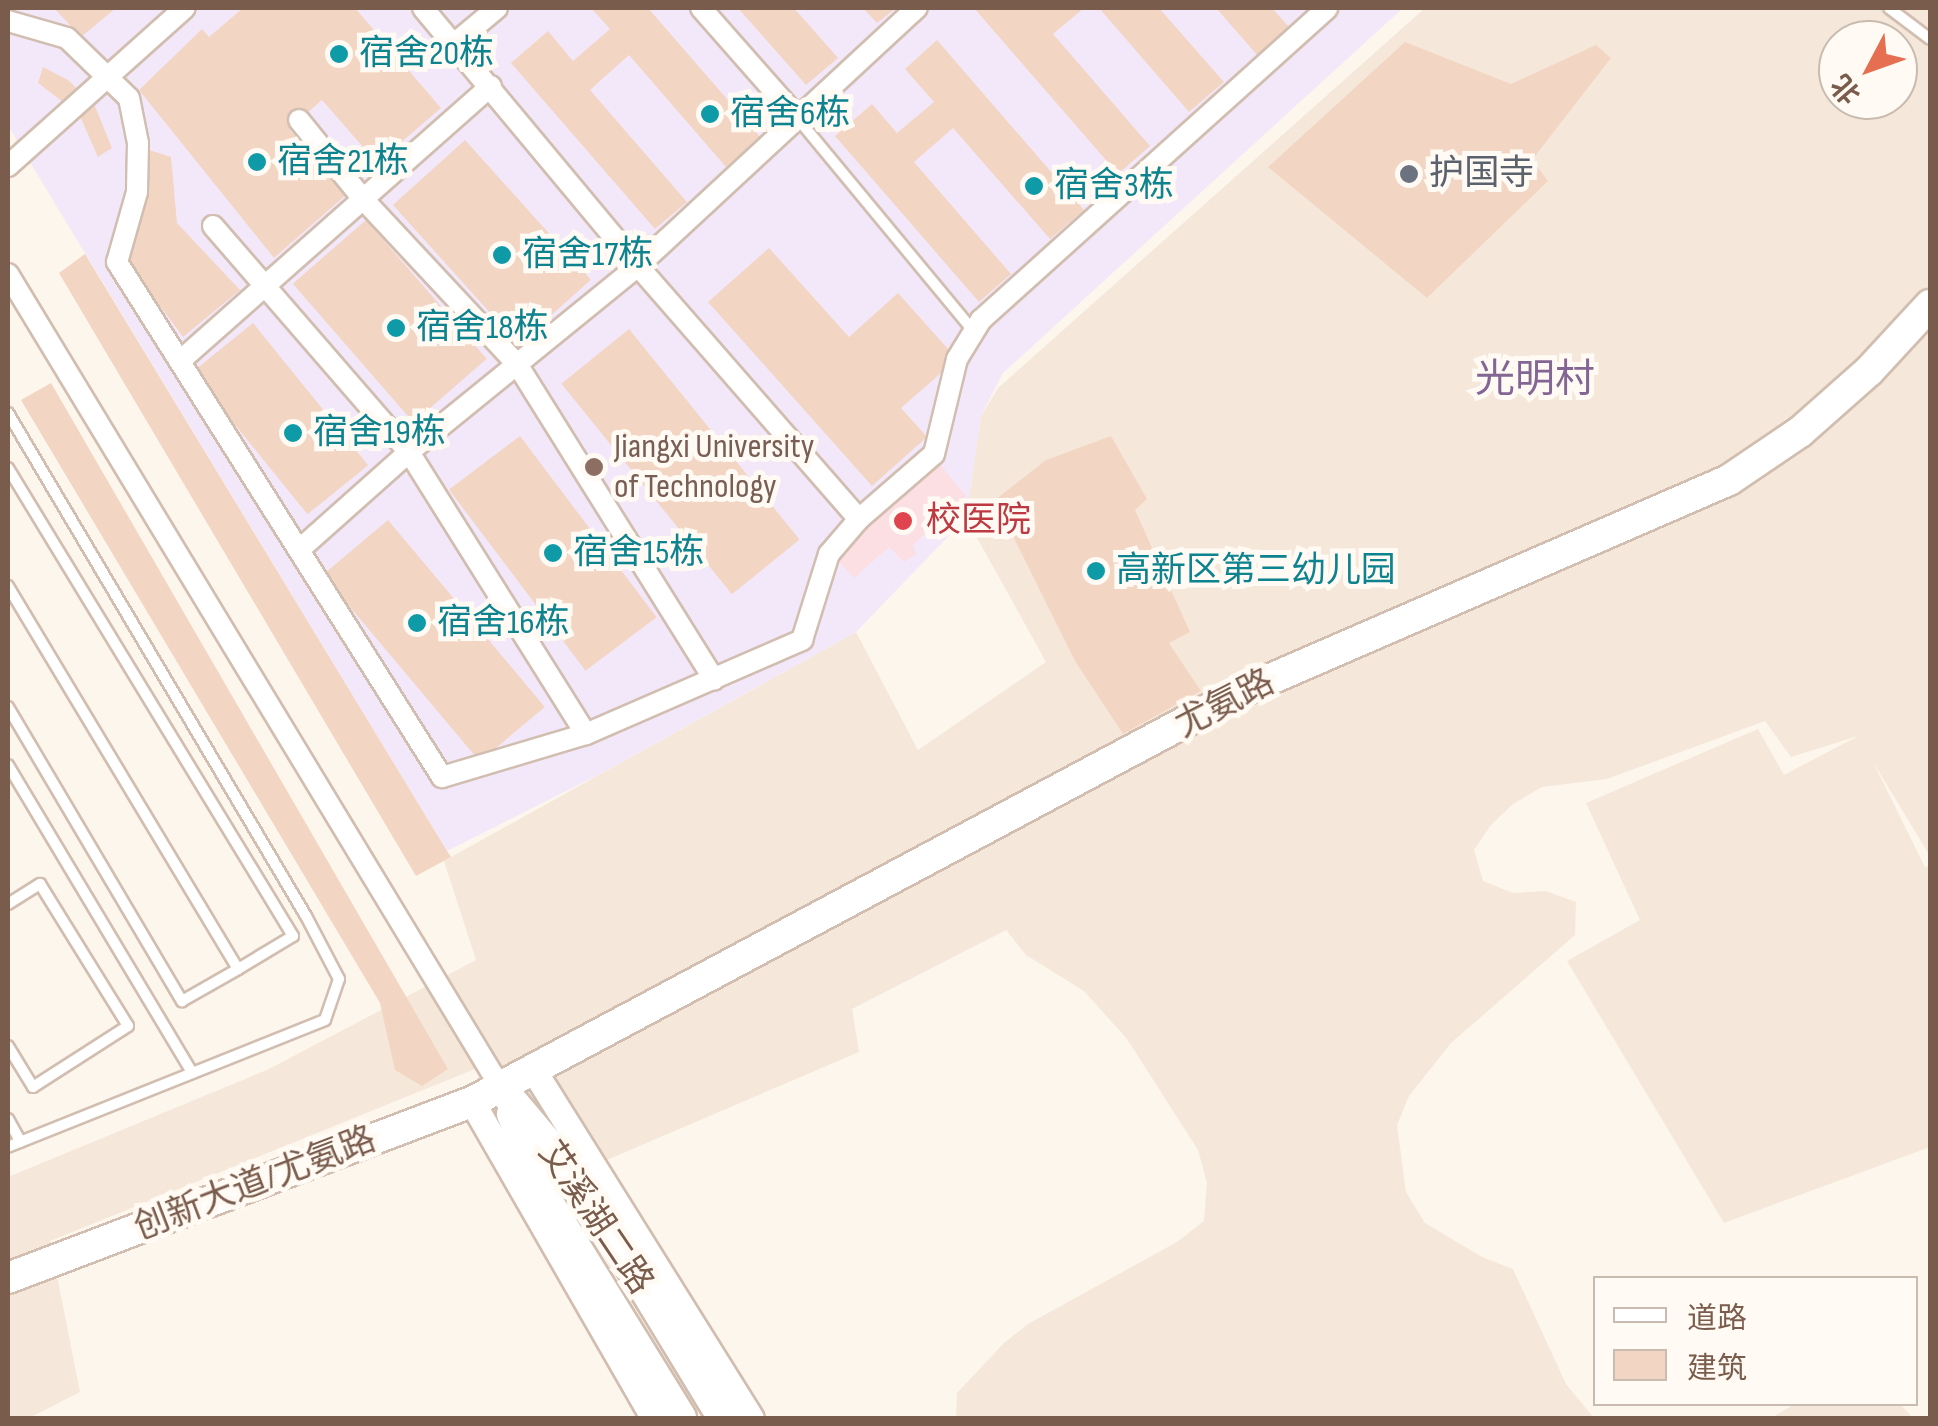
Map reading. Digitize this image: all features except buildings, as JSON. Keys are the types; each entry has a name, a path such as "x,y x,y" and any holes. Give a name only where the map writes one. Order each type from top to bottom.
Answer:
{"main road":[{"name":"尤氨路","path":"501,1088 1167,721 1729,480 1800,432 1869,371 1930,306"},
{"name":"创新大道/尤氨路","path":"8,1278 501,1088"},
{"name":"艾溪湖二路","path":"501,1088 546,1199 681,1418"},
{"name":"艾溪湖二路","path":"501,1088 577,1178 723,1418"}],"street":[{"path":"8,166 185,8"},
{"path":"422,8 638,266 858,519"},
{"path":"454,44 496,8"},
{"path":"701,8 798,118"},
{"path":"299,550 409,452 638,266 916,8"},
{"path":"8,21 67,38 129,98 138,142 137,192 117,262 442,777 586,734 802,640 829,554 858,519 934,454 957,359 976,334 981,320 1327,8"},
{"path":"180,361 491,86"},
{"path":"300,120 363,199 517,364 714,679"},
{"path":"213,226 409,452 586,734"},
{"path":"8,274 501,1088"},
{"path":"534,1071 751,1418"},
{"path":"472,1102 654,1418"}],"lane":[{"path":"1889,8 1930,39"},
{"path":"798,118 976,334"},
{"path":"8,412 306,916 338,980 325,1020 8,1146"},
{"path":"8,468 293,936 182,1001 8,707"},
{"path":"8,586 238,970"},
{"path":"8,765 192,1073"},
{"path":"8,904 40,884 128,1026 33,1087 8,1046"},
{"path":"8,1119 21,1142"}],"shaded area":[{"name":"Jiangxi University of Technology","path":"8,8 1403,8 1003,373 981,416 966,518 856,632 602,773 447,851 8,126"},
{"path":"1425,8 1930,8 1930,856 1873,762 1925,867 1930,866 1930,1147 1724,1223 1567,961 1640,920 1586,803 1758,729 1784,775 1858,736 1791,757 1765,721 1607,779 1542,787 1513,804 1491,825 1474,850 1483,881 1513,893 1546,891 1576,902 1575,935 1451,1043 1409,1096 1397,1125 1406,1192 1425,1223 1482,1257 1513,1269 1566,1384 1594,1418 956,1418 957,1393 1004,1343 1028,1324 1177,1242 1204,1221 1207,1183 1198,1150 1127,1039 1084,991 1026,955 1006,930 852,1009 859,1052 539,1189 475,1069 50,1241 80,1392 29,1418 8,1418 8,1177 269,1069 476,960 444,861 856,632 918,750 1046,662 966,518 981,416 998,388"},
{"name":"校医院","path":"934,457 966,496 913,545 916,554 904,562 889,547 854,578 832,554"},
{"path":"1792,1406 1902,1406 1913,1418 1771,1418"}],"place":[{"name":"宿舍20栋","path":"339,54"},
{"name":"宿舍6栋","path":"710,114"},
{"name":"宿舍21栋","path":"257,162"},
{"name":"护国寺","path":"1409,174"},
{"name":"宿舍3栋","path":"1034,186"},
{"name":"宿舍17栋","path":"502,255"},
{"name":"宿舍18栋","path":"396,328"},
{"name":"宿舍19栋","path":"293,433"},
{"name":"Jiangxi University of Technology","path":"594,467"},
{"name":"校医院","path":"903,521"},
{"name":"宿舍15栋","path":"553,553"},
{"name":"高新区第三幼儿园","path":"1096,571"},
{"name":"宿舍16栋","path":"417,623"}],"district":[{"name":"光明村","path":"1535,380"}]}
